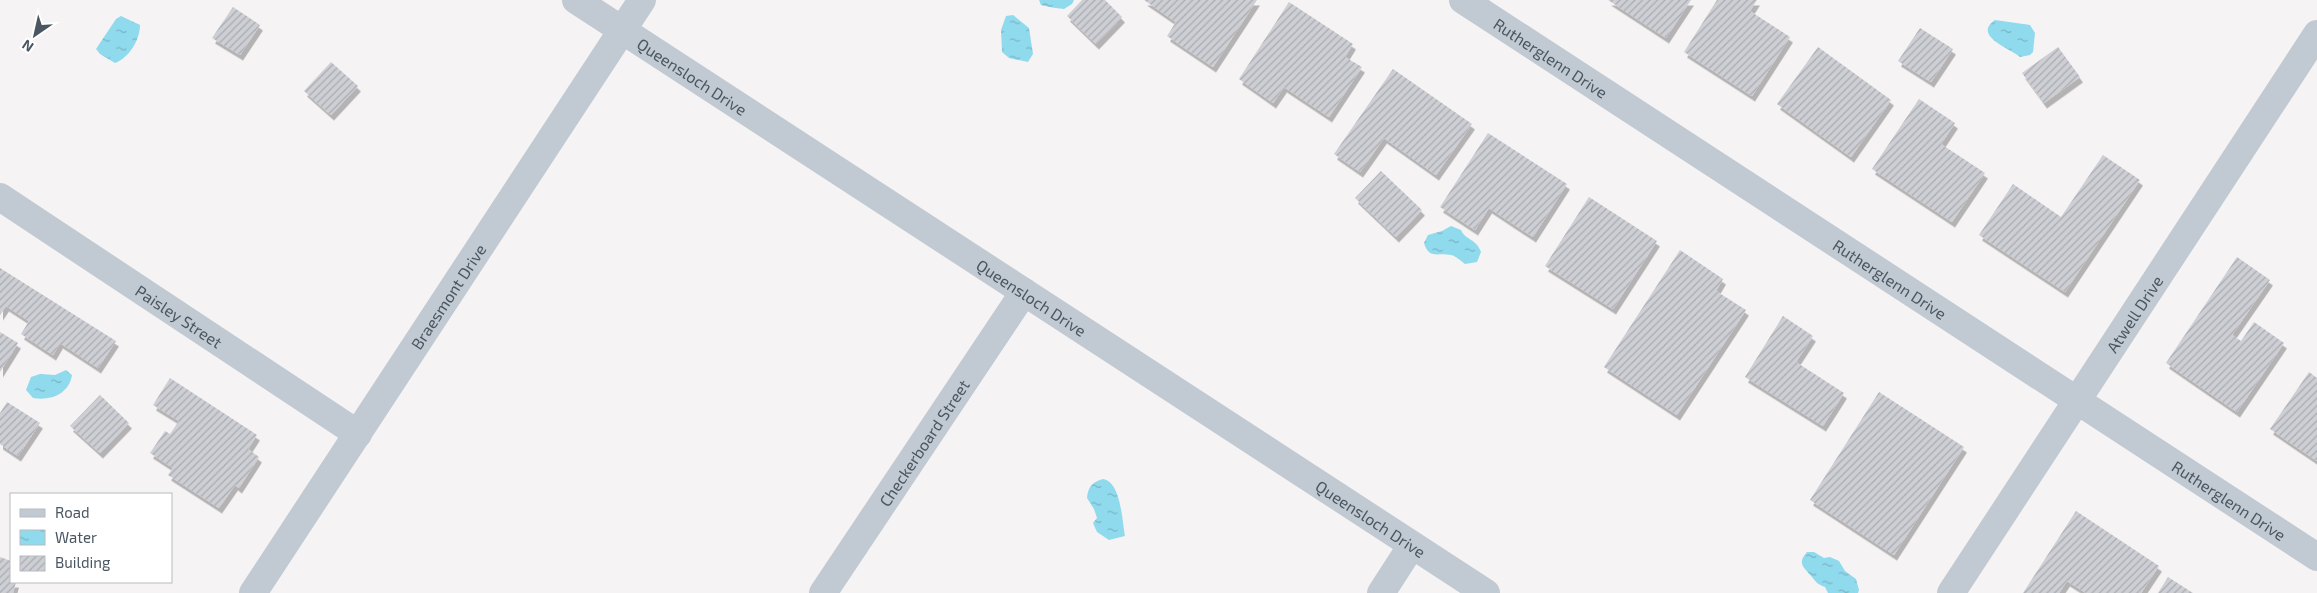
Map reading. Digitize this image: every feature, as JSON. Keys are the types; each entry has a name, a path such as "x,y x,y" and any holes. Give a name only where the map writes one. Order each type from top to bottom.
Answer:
{"street":[{"name":"Queensloch Drive","path":"576,0 1486,593"},
{"name":"Braesmont Drive","path":"253,593 642,0"},
{"name":"Rutherglenn Drive","path":"1463,0 2317,557"},
{"name":"Atwell Drive","path":"1951,593 2076,399 2317,34"},
{"name":"Paisley Street","path":"0,198 358,434"},
{"name":"Checkerboard Street","path":"823,593 1024,292"},
{"path":"1381,593 1412,545"}],"water":[{"path":"1039,0 1074,0 1072,4 1064,9 1041,5"},
{"path":"1013,15 1029,28 1033,54 1028,62 1009,58 1002,52 1001,30 1006,16"},
{"path":"121,16 140,25 140,31 133,48 125,57 115,63 100,54 96,49 116,19"},
{"path":"1995,20 2030,25 2035,33 2033,52 2030,55 2020,57 1995,41 1988,31 1989,26"},
{"path":"1451,226 1461,230 1463,234 1479,247 1481,252 1477,262 1465,264 1453,256 1431,253 1426,248 1424,243 1428,235"},
{"path":"66,370 72,375 70,382 58,395 40,399 33,398 26,390 31,377 40,374 55,375"},
{"path":"1103,479 1114,487 1117,494 1125,536 1109,540 1097,532 1093,523 1097,518 1087,498 1091,486"},
{"path":"1807,552 1814,552 1824,558 1830,557 1839,561 1845,571 1856,579 1858,593 1828,593 1825,587 1816,582 1804,568 1802,560"}],"building":[{"path":"1082,0 1105,0 1122,17 1096,44 1067,16"},
{"path":"1144,0 1257,0 1213,67 1167,36 1176,22"},
{"path":"1608,0 1691,0 1666,38"},
{"path":"1717,0 1757,0 1750,11 1790,37 1752,96 1684,52"},
{"path":"1289,2 1353,44 1345,57 1362,67 1329,117 1284,87 1273,103 1239,79"},
{"path":"233,7 260,25 240,55 212,38"},
{"path":"1920,28 1953,49 1931,82 1898,61"},
{"path":"1818,47 1891,100 1851,157 1777,104"},
{"path":"2058,47 2080,77 2044,103 2022,73"},
{"path":"331,62 358,86 331,115 304,91"},
{"path":"1393,69 1472,124 1436,175 1384,138 1360,172 1334,154"},
{"path":"1919,99 1955,123 1941,144 1985,173 1952,222 1872,169"},
{"path":"1488,133 1567,184 1533,237 1489,208 1475,230 1440,207"},
{"path":"2103,155 2140,180 2065,292 1979,235 2013,184 2061,217"},
{"path":"1381,171 1422,210 1396,237 1355,198"},
{"path":"1589,197 1657,241 1613,309 1545,266"},
{"path":"1680,250 1723,279 1716,291 1746,310 1677,415 1604,367"},
{"path":"2237,257 2270,280 2232,335 2241,341 2254,322 2284,343 2237,412 2166,363"},
{"path":"0,268 116,341 98,368 60,343 53,355 21,334 29,321 6,306 0,315"},
{"path":"1783,316 1813,336 1796,362 1844,393 1823,426 1745,377"},
{"path":"0,332 18,343 0,372"},
{"path":"2309,372 2317,378 2317,461 2270,429"},
{"path":"170,378 257,435 248,449 259,457 239,488 235,485 219,508 168,475 173,468 150,453 165,431 170,434 179,421 153,405"},
{"path":"1879,392 1964,447 1894,555 1810,500"},
{"path":"100,395 129,423 100,453 70,426"},
{"path":"7,402 40,423 18,456 0,444 0,413"},
{"path":"2076,511 2159,566 2141,593 2086,593 2067,581 2059,593 2023,593"},
{"path":"0,557 10,561 10,583 16,583 13,593 0,593"},
{"path":"2168,577 2193,593 2158,593"}]}
